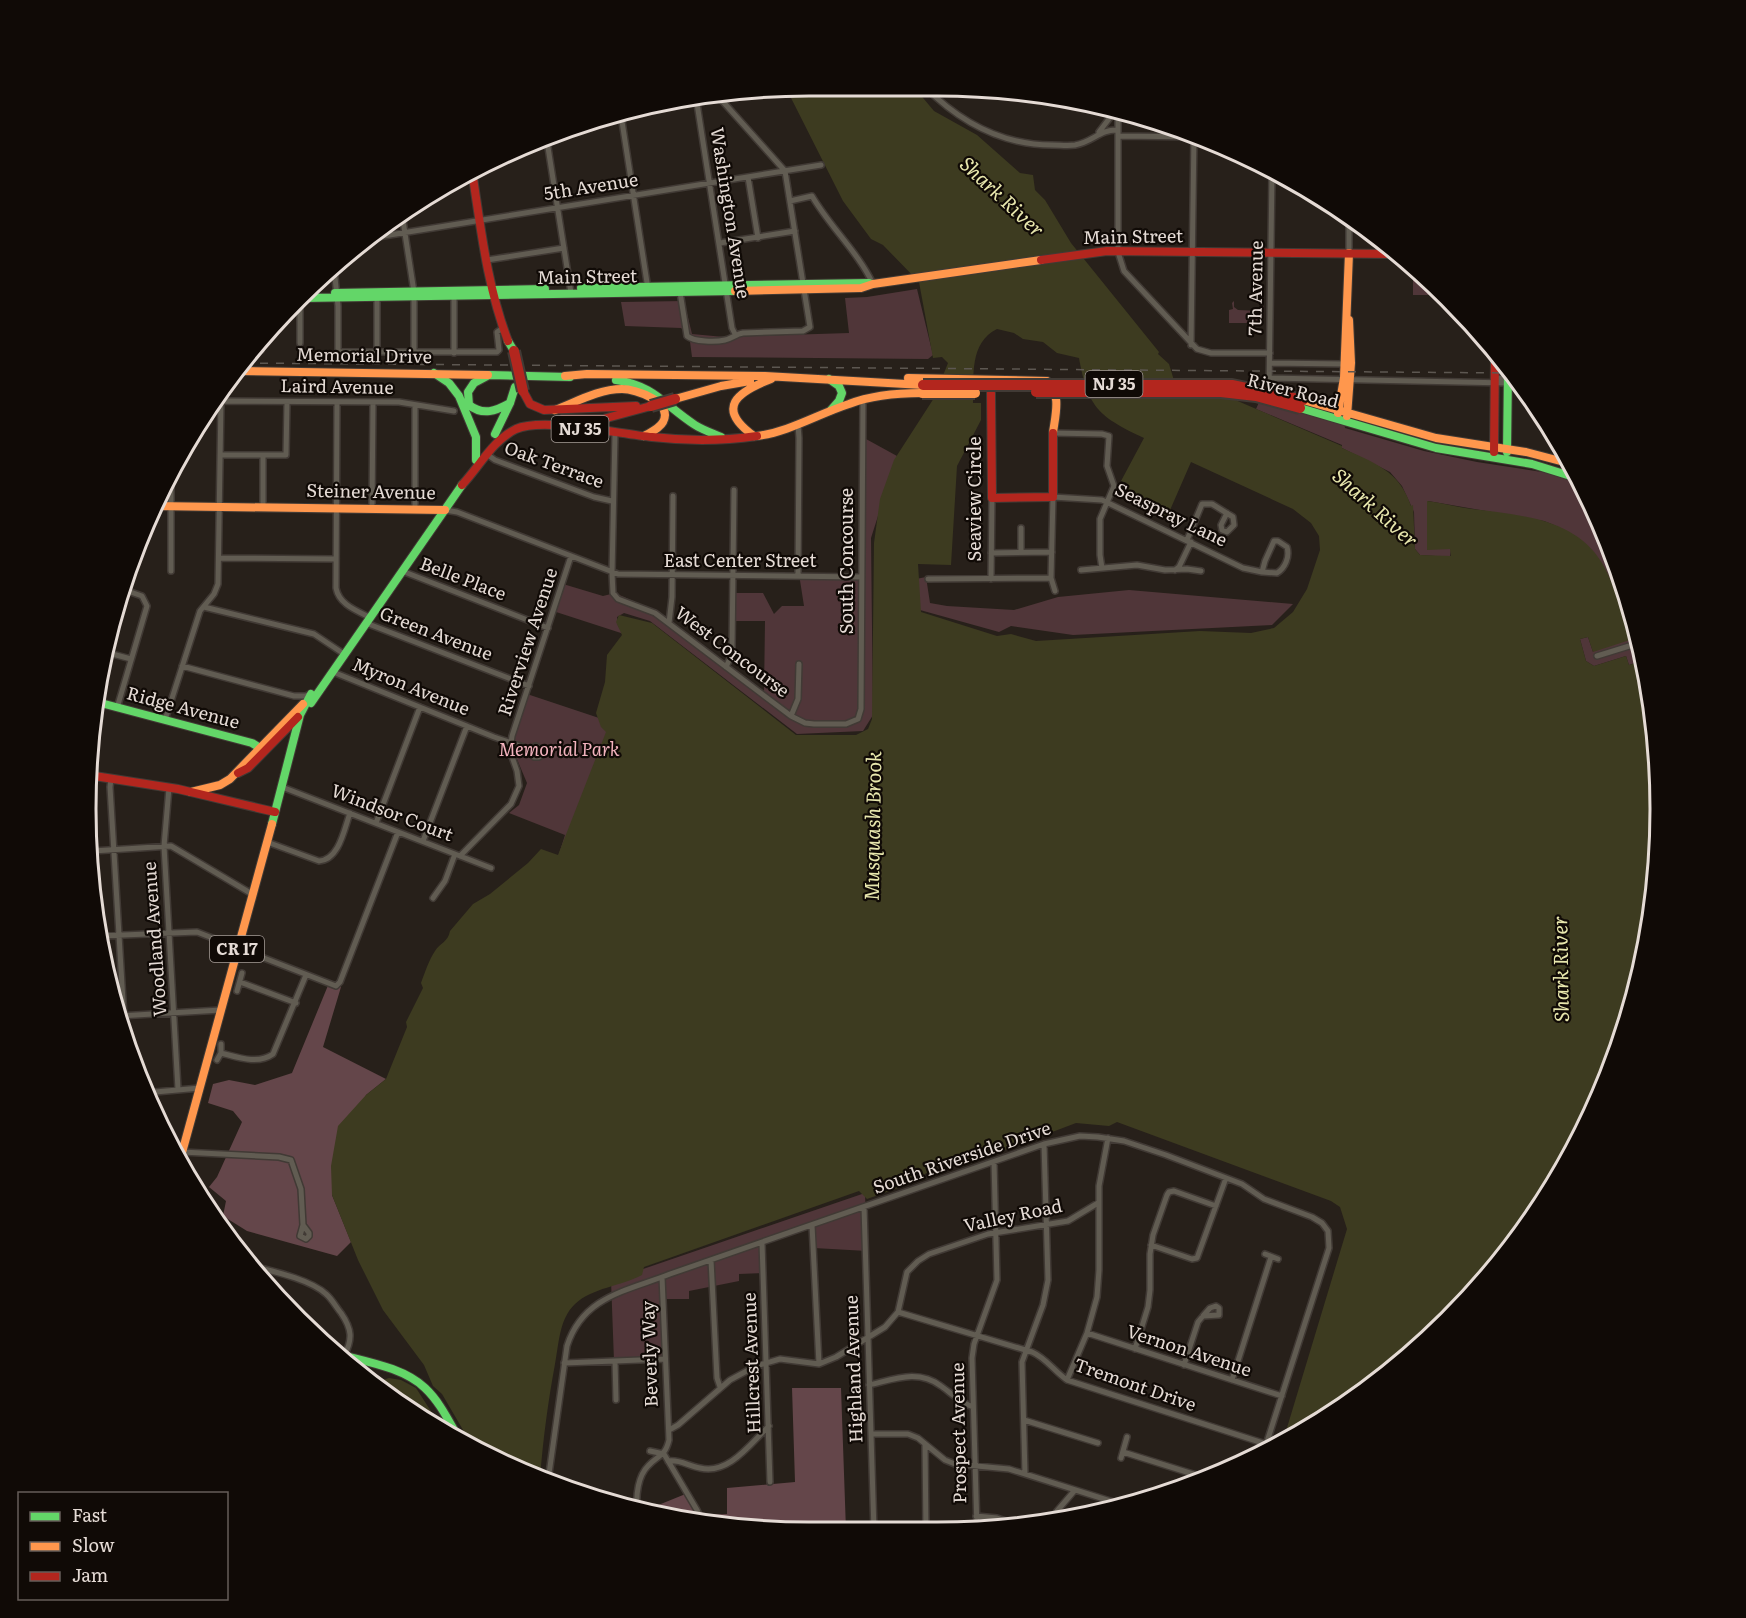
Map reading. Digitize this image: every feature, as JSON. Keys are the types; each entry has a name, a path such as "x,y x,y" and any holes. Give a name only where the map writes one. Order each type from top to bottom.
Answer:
{"main road":[{"path":"474,181 492,293 519,389 526,399 536,408 555,410 651,406"},
{"name":"Main Street","path":"313,298 337,295 726,288 861,288 873,284 1091,252 1384,254"},
{"path":"1342,416 1342,398 1348,379 1351,346 1347,316 1349,254"},
{"name":"Main Street","path":"648,290 680,292 726,288"},
{"name":"Main Street","path":"318,293 377,298 414,294 454,297 492,293"},
{"path":"1347,316 1344,364 1348,379"},
{"path":"1499,370 1495,381 1501,402 1507,454"},
{"name":"Memorial Drive","path":"246,371 565,376"},
{"path":"434,373 449,382 459,396 476,437 476,460"},
{"path":"565,376 587,374 777,377"},
{"path":"489,375 474,383 469,389 467,396 470,406 477,411 487,412 510,403"},
{"path":"565,376 628,381 643,386 658,393 692,423 724,438"},
{"path":"754,436 737,424 733,415 733,406 745,391 777,377"},
{"name":"NJ 35","path":"312,698 333,672 495,434 514,422 530,418 595,420 741,382 777,377 923,385 1233,385 1258,389 1301,404"},
{"path":"807,378 923,385 987,378 1040,379 1051,383 1056,401 1053,433 1053,497"},
{"path":"829,380 840,387 842,392 839,403 829,412"},
{"path":"1493,452 1501,402 1508,382"},
{"name":"NJ 35","path":"462,485 505,434 530,425 545,424 615,434 674,439 754,436 798,425 863,399 923,385"},
{"name":"River Road","path":"923,385 991,393 1221,392 1256,396 1301,404 1425,445 1507,454 1565,473"},
{"path":"495,434 519,389"},
{"path":"555,410 618,390 644,393 658,401 664,417 658,429 644,436"},
{"name":"Seaview Circle","path":"991,393 992,498"},
{"name":"River Road","path":"1507,454 1518,449 1558,460"},
{"name":"Seaspray Lane","path":"992,498 1053,497"},
{"name":"Steiner Avenue","path":"164,506 445,510"},
{"name":"NJ 35","path":"312,698 330,669 344,654"},
{"name":"CR 17","path":"182,1147 295,739 300,711 312,698"},
{"name":"CR 17","path":"295,739 312,698"},
{"name":"Ridge Avenue","path":"104,704 252,743 260,748"},
{"path":"238,773 260,748 300,711"},
{"path":"191,792 220,785 248,768 300,711"},
{"path":"97,777 191,792 275,812"},
{"path":"220,785 225,801"},
{"path":"357,1360 402,1374 422,1384 450,1425"}],"street":[{"path":"934,96 962,118 987,131 1017,141 1040,145 1074,145 1107,130 1118,133 1169,135"},
{"path":"680,292 688,337 693,340 726,340 735,334 808,329 810,325 785,171 723,101"},
{"name":"Washington Avenue","path":"697,105 735,334"},
{"path":"1096,136 1111,118"},
{"path":"1117,119 1118,252 1123,270 1191,345 1203,351 1270,354"},
{"path":"622,121 648,290"},
{"path":"1191,345 1196,145"},
{"path":"548,146 570,291"},
{"name":"5th Avenue","path":"386,235 821,165"},
{"path":"747,177 758,238"},
{"name":"7th Avenue","path":"1269,404 1272,180"},
{"path":"790,201 812,196 825,217 867,271 873,284"},
{"path":"403,223 414,294 414,353"},
{"path":"1349,227 1349,254"},
{"path":"720,243 795,231"},
{"path":"487,260 564,248"},
{"path":"335,277 338,352 454,353 508,349"},
{"path":"454,297 454,353"},
{"path":"376,352 377,298"},
{"path":"300,344 301,309"},
{"path":"1270,363 1344,364"},
{"path":"1269,378 1495,381 1506,379"},
{"name":"South Concourse","path":"856,721 861,709 863,399"},
{"name":"Laird Avenue","path":"224,401 399,402 454,411"},
{"path":"220,455 286,455 287,402"},
{"path":"220,558 336,559 337,402"},
{"path":"372,508 373,402"},
{"path":"415,406 415,508"},
{"path":"165,720 197,619 216,589 220,558 220,407"},
{"path":"798,425 798,576"},
{"path":"1053,433 1110,436 1107,466 1114,486 1100,519 1102,568"},
{"path":"615,434 612,501 615,574"},
{"path":"262,507 263,455"},
{"name":"Oak Terrace","path":"487,455 594,497 612,501"},
{"path":"726,667 732,648 734,490"},
{"path":"171,492 171,572"},
{"path":"669,623 673,496"},
{"path":"1053,497 1051,578 1055,591"},
{"name":"Seaspray Lane","path":"1053,497 1095,499 1107,502 1243,568 1262,572"},
{"name":"Seaview Circle","path":"992,498 991,579 1051,578"},
{"path":"1175,570 1179,567 1202,504 1212,504 1227,513"},
{"name":"Steiner Avenue","path":"445,510 457,512 615,574"},
{"path":"1021,528 1021,552"},
{"path":"1274,541 1287,547 1287,560 1279,572 1262,572 1274,541"},
{"path":"992,553 1052,552"},
{"name":"Riverview Avenue","path":"458,855 512,804 517,795 519,778 511,758 511,743 571,556"},
{"name":"Green Avenue","path":"336,559 338,597 367,620 529,686"},
{"path":"1081,570 1137,565 1165,570 1201,572"},
{"name":"Belle Place","path":"402,571 548,628"},
{"name":"East Center Street","path":"615,574 862,577"},
{"name":"West Concourse","path":"615,574 613,593 618,599 655,613 791,716 810,724 846,724 856,721"},
{"path":"928,579 991,579"},
{"path":"117,708 147,606 142,596 130,592"},
{"path":"204,607 314,634 344,654"},
{"path":"1597,656 1631,646"},
{"path":"113,654 131,659"},
{"path":"791,716 798,699 799,664"},
{"path":"182,666 294,696 312,698"},
{"name":"Myron Avenue","path":"333,672 529,749"},
{"path":"294,696 299,701 300,711"},
{"path":"376,823 420,707"},
{"path":"423,842 467,726"},
{"path":"111,779 121,998"},
{"name":"Windsor Court","path":"282,787 491,868"},
{"name":"Woodland Avenue","path":"169,788 164,846 178,1089"},
{"path":"267,842 319,861 328,860 335,852 350,813"},
{"path":"108,936 197,932 336,986 340,982 398,832"},
{"path":"98,851 171,846 252,894"},
{"path":"433,898 445,881 458,855"},
{"path":"237,991 242,974"},
{"path":"221,1053 260,1061 273,1054 306,975"},
{"path":"240,982 296,1003"},
{"path":"127,1016 220,1011"},
{"path":"217,1060 221,1053 221,1044"},
{"path":"245,1066 246,1058"},
{"path":"155,1092 200,1088"},
{"name":"South Riverside Drive","path":"549,1473 564,1363 572,1332 591,1308 612,1295 662,1277 1044,1144 1080,1136 1108,1138 1131,1143 1242,1184 1267,1200 1312,1216 1322,1223 1329,1236 1329,1248 1268,1440"},
{"path":"1067,1380 1087,1333 1099,1282 1099,1186 1108,1138"},
{"path":"1025,1474 1022,1362 1047,1292 1049,1269 1044,1144"},
{"path":"186,1155 287,1158 294,1164 301,1189 303,1225"},
{"name":"Prospect Avenue","path":"976,1520 972,1359 977,1336 998,1280 994,1162"},
{"path":"1151,1245 1192,1259 1197,1258 1226,1178"},
{"path":"1135,1349 1148,1306 1151,1245 1169,1192 1174,1191 1216,1206"},
{"name":"Valley Road","path":"898,1312 906,1276 918,1261 947,1246 997,1233 1076,1218 1098,1203"},
{"name":"Highland Avenue","path":"864,1207 874,1522"},
{"path":"812,1225 819,1364"},
{"name":"Hillcrest Avenue","path":"762,1243 770,1482"},
{"path":"1265,1254 1278,1259"},
{"path":"1232,1380 1272,1257"},
{"path":"711,1260 717,1378 720,1387"},
{"path":"266,1270 325,1292 350,1330 351,1342 346,1351"},
{"name":"Beverly Way","path":"662,1277 669,1430"},
{"path":"637,1501 642,1473 664,1454 669,1440 669,1430 678,1425 720,1387 740,1374 766,1362 780,1359 819,1364 836,1357 885,1327 898,1312"},
{"name":"Tremont Drive","path":"898,1312 1025,1350 1044,1359 1067,1380 1257,1445"},
{"path":"1184,1365 1198,1322 1203,1316"},
{"name":"Vernon Avenue","path":"1087,1333 1282,1396"},
{"path":"564,1363 665,1359"},
{"path":"615,1361 616,1400"},
{"path":"869,1385 911,1376 924,1377 935,1382 966,1405 973,1407"},
{"path":"1024,1420 1098,1443"},
{"path":"668,1461 677,1460 703,1469 723,1466 738,1456 769,1426"},
{"path":"871,1434 908,1434 949,1462 1000,1467 1109,1501"},
{"path":"1127,1437 1122,1455 1192,1474"},
{"path":"925,1444 926,1522"},
{"path":"650,1451 664,1454 698,1513"},
{"path":"1057,1511 1075,1490"},
{"path":"976,1516 999,1519"}],"green space":[{"path":"1413,279 1430,295 1413,295"},
{"path":"917,289 933,355 928,359 692,357 689,334 681,328 625,326 621,302 684,301 692,334 724,337 849,333 845,298"},
{"path":"1234,301 1234,307 1238,310 1261,311 1261,307 1264,306 1263,323 1229,323 1229,310 1233,309"},
{"path":"1261,398 1344,422 1345,428 1424,451 1555,474 1568,480 1596,536 1612,580 1626,624 1635,663 1629,665 1626,656 1594,666 1586,661 1580,639 1588,637 1593,652 1616,597 1605,570 1582,541 1544,521 1428,501 1427,549 1451,549 1450,557 1420,555 1415,549 1414,512 1402,486 1390,472 1342,448 1342,445 1256,409"},
{"path":"866,439 897,456 871,538 873,715 863,731 797,734 650,621 624,613 617,617 618,626 624,634 553,611 563,584 603,596 615,593 651,609 764,692 765,621 736,621 736,593 763,593 774,614 782,606 804,606 799,574 864,575"},
{"path":"926,577 930,603 947,606 1014,610 1058,597 1129,590 1293,604 1272,625 1073,635 1011,626 999,632 920,610 916,579"},
{"name":"Memorial Park","path":"527,694 599,718 610,732 574,833 559,854 565,835 509,813 519,805 527,783 511,745"},
{"path":"865,1193 867,1251 814,1248 813,1224 764,1241 766,1273 739,1274 739,1281 689,1291 689,1299 665,1299 667,1358 614,1361 611,1280"}],"shaded area":[{"path":"329,983 341,987 323,1047 386,1079 366,1095 332,1195 351,1242 337,1256 247,1231 224,1217 226,1201 209,1187 217,1177 242,1122 233,1111 208,1103 213,1084 229,1080 255,1085 292,1073"},
{"path":"792,1388 841,1388 846,1522 762,1520 708,1515 727,1514 727,1488 795,1482"},
{"path":"688,1493 699,1513 658,1505"}],"water":[{"path":"921,96 934,111 977,135 1020,173 1033,175 1035,190 1045,200 1071,243 1159,352 1158,354 1169,364 1179,397 1233,399 1342,446 1375,463 1400,484 1411,506 1413,505 1415,549 1420,555 1451,556 1450,549 1427,550 1427,501 1527,517 1544,521 1577,536 1591,548 1602,563 1615,591 1630,640 1593,652 1588,637 1580,639 1586,661 1594,666 1626,656 1629,665 1635,663 1644,716 1650,809 1644,902 1636,948 1626,994 1596,1082 1554,1166 1530,1205 1473,1279 1407,1345 1371,1375 1333,1402 1286,1430 1347,1229 1340,1207 1331,1201 1117,1122 1109,1126 1076,1123 986,1157 935,1167 912,1183 867,1199 859,1191 644,1267 642,1275 590,1294 570,1310 560,1332 541,1470 465,1433 442,1394 433,1386 424,1365 383,1310 358,1260 332,1195 331,1166 338,1126 366,1095 386,1079 407,1027 406,1022 423,988 421,983 435,951 473,904 490,894 528,863 541,849 558,855 606,732 601,727 596,713 605,682 607,655 622,635 616,622 619,615 652,623 796,735 856,735 868,729 872,719 874,543 880,499 894,460 934,398 948,363 942,357 933,358 919,282 883,245 871,239 843,201 790,97","holes":["997,329 1014,333 1023,339 1043,342 1057,353 1079,358 1087,389 1098,409 1117,424 1144,438 1121,481 1127,483 1124,492 1167,517 1191,462 1293,509 1311,523 1319,536 1320,550 1307,589 1293,612 1274,628 1251,633 1200,631 1036,641 1011,634 997,636 921,612 918,564 951,565 957,466 981,420 981,403 973,403 977,351 988,335"]},
{"path":"389,1378 401,1380 416,1388 433,1414 413,1402 382,1380"}],"railway":[{"path":"253,363 1501,373"}],"traffic: fast":[{"path":"581,288 869,283"},
{"path":"335,293 545,289"},
{"path":"313,298 735,291"},
{"path":"508,341 514,351"},
{"path":"434,373 449,383 459,396 476,437 476,460"},
{"path":"510,403 495,410 479,410 469,405 468,392 474,383 489,375 570,377"},
{"path":"829,379 839,386 842,393 839,401 831,410"},
{"path":"616,380 650,392 695,425 721,437"},
{"path":"1507,452 1508,382"},
{"path":"495,434 515,387"},
{"path":"1300,408 1436,448 1532,464 1565,474"},
{"path":"311,703 462,485"},
{"path":"272,824 300,715 311,694"},
{"path":"104,704 252,743 260,748"},
{"path":"355,1359 393,1369 416,1381 436,1400 452,1426"}],"traffic: slow":[{"path":"1338,413 1344,378 1349,253"},
{"path":"735,291 861,288 873,284 1041,260"},
{"path":"1347,416 1351,363 1349,320"},
{"path":"246,371 488,375"},
{"path":"565,376 587,374 765,376 923,385"},
{"path":"908,378 1047,381 1052,386 1056,399 1053,433"},
{"path":"754,436 735,417 733,409 735,402 749,389 771,379"},
{"path":"675,399 721,386 750,381"},
{"path":"555,410 605,391 622,389 636,391 659,403 665,415 659,427 644,436"},
{"path":"757,436 781,431 867,398 922,393"},
{"path":"922,393 975,393"},
{"path":"1303,400 1436,438 1526,452 1558,460"},
{"path":"164,506 445,510"},
{"path":"191,792 220,785 230,779 303,704"},
{"path":"183,1149 272,824"}],"traffic: jam":[{"path":"473,181 490,278 508,341"},
{"path":"1041,260 1107,251 1384,254"},
{"path":"514,351 523,391"},
{"path":"1494,452 1495,365"},
{"path":"923,385 1232,385 1303,400"},
{"path":"523,391 530,404 544,410 636,406"},
{"path":"1036,392 1221,392 1256,396 1300,408"},
{"path":"991,393 992,498 1053,497 1053,433"},
{"path":"651,406 675,399"},
{"path":"563,419 603,419 651,406"},
{"path":"462,485 500,440 516,429 528,426 562,425 678,439 718,440 757,436"},
{"path":"238,773 248,768 298,717"},
{"path":"97,776 178,789 275,812"}],"water label":[{"name":"Shark River","path":"1002,197"},
{"name":"Shark River","path":"1375,508"},
{"name":"Musquash Brook","path":"873,826"},
{"name":"Shark River","path":"1561,969"}]}
